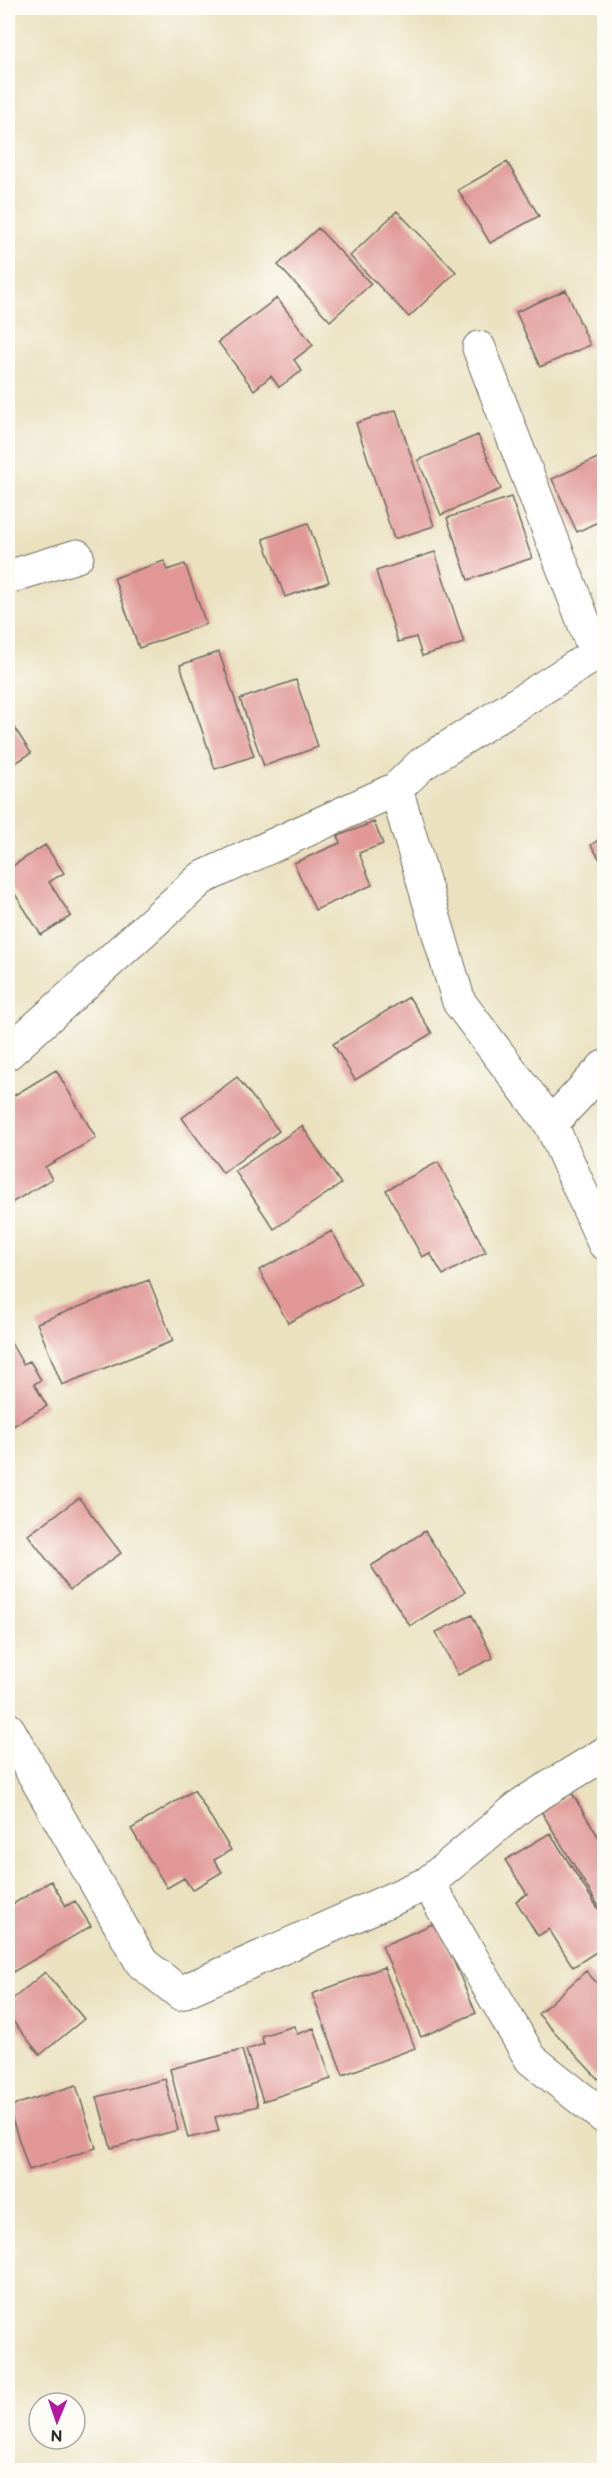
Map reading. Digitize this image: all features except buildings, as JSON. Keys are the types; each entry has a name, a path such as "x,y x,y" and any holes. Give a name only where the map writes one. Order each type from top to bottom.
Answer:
{"street":[{"path":"8,1053 202,878 396,789 422,764 600,651 479,348"},
{"path":"8,577 77,556"},
{"path":"396,789 459,1002 551,1124 604,1244"},
{"path":"551,1124 604,1066"},
{"path":"8,1729 142,1963 180,1993 428,1883 524,1803 604,1754"},
{"path":"428,1883 531,2059 604,2117"}]}
